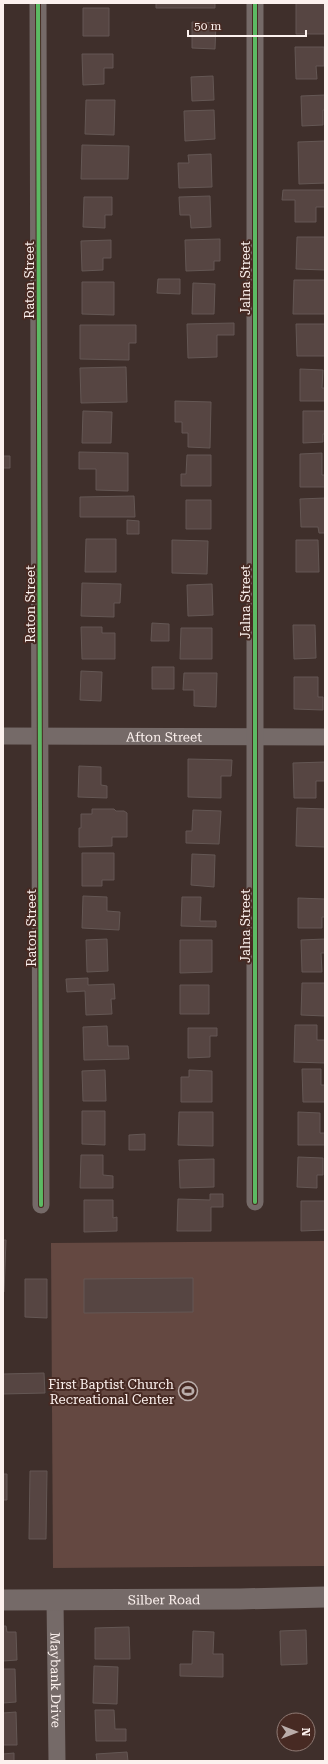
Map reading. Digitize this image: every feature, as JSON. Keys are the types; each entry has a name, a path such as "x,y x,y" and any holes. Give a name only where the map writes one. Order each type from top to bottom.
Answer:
{"street":[{"name":"Raton Street","path":"38,3 41,1205"},
{"name":"Jalna Street","path":"255,3 255,1202"},
{"name":"Afton Street","path":"3,736 325,738"},
{"name":"Silber Road","path":"3,1600 240,1599 325,1597"},
{"name":"Maybank Drive","path":"55,1600 57,1761"}],"shaded area":[{"name":"First Baptist Church Recreational Center","path":"325,1241 325,1566 53,1568 51,1243"}],"building":[{"path":"156,3 215,3 215,8 156,8"},
{"path":"296,3 325,3 325,34 296,34"},
{"path":"83,8 109,8 109,36 83,36"},
{"path":"192,22 216,23 215,49 192,48"},
{"path":"295,47 324,47 324,66 316,66 317,79 296,79"},
{"path":"82,54 113,54 113,68 104,68 104,84 83,85"},
{"path":"213,76 214,100 192,101 191,77"},
{"path":"325,95 323,125 302,126 301,96"},
{"path":"86,100 115,100 114,135 85,134"},
{"path":"214,110 215,139 185,141 184,111"},
{"path":"325,141 325,183 299,184 298,142"},
{"path":"82,145 129,146 128,179 81,179"},
{"path":"211,154 212,187 179,188 178,163 189,163 188,155"},
{"path":"283,190 325,190 325,207 316,207 316,222 295,222 295,200 282,200"},
{"path":"210,196 211,227 191,228 190,215 180,215 179,197"},
{"path":"84,197 112,197 112,215 105,215 105,228 83,227"},
{"path":"297,237 325,237 325,270 296,269"},
{"path":"220,239 220,261 214,261 214,270 186,271 185,240"},
{"path":"111,240 111,258 103,258 103,270 82,271 81,241"},
{"path":"158,279 180,279 180,294 157,293"},
{"path":"294,280 325,280 325,314 293,314"},
{"path":"82,282 114,282 114,315 82,314"},
{"path":"193,283 215,284 214,314 192,314"},
{"path":"234,323 234,335 217,335 217,357 188,358 187,324"},
{"path":"296,324 325,324 325,356 297,356"},
{"path":"80,325 136,325 136,343 129,343 129,360 80,359"},
{"path":"126,367 127,402 81,403 80,368"},
{"path":"300,369 323,370 322,388 325,388 325,401 300,401"},
{"path":"175,401 211,402 210,448 188,447 188,433 182,433 182,422 175,422"},
{"path":"83,411 112,412 111,443 82,443"},
{"path":"303,411 325,411 325,434 323,434 323,442 303,443"},
{"path":"79,452 128,453 128,491 96,490 96,469 79,469"},
{"path":"322,453 322,475 325,475 325,487 300,487 300,454"},
{"path":"187,455 211,455 211,486 181,486 181,474 186,474"},
{"path":"3,456 10,456 10,468 3,468"},
{"path":"134,496 135,517 80,517 80,497"},
{"path":"325,498 325,533 319,533 318,527 301,527 300,499"},
{"path":"186,500 211,500 211,529 186,529"},
{"path":"127,520 139,521 139,534 127,534"},
{"path":"86,539 116,539 116,572 85,572"},
{"path":"172,540 208,541 207,574 172,573"},
{"path":"296,540 318,540 319,572 296,572"},
{"path":"82,583 121,584 120,603 114,603 114,617 81,616"},
{"path":"212,584 213,615 188,616 187,585"},
{"path":"152,623 169,624 169,641 151,641"},
{"path":"293,625 315,625 316,658 294,659"},
{"path":"81,627 102,627 102,633 115,633 115,659 82,659"},
{"path":"181,628 212,628 212,659 180,659"},
{"path":"152,667 174,667 174,689 152,689"},
{"path":"81,671 102,672 101,701 80,700"},
{"path":"184,673 217,673 216,707 194,706 194,690 183,690"},
{"path":"294,677 318,677 318,697 323,697 323,710 294,709"},
{"path":"188,759 232,760 231,776 221,776 221,798 188,797"},
{"path":"325,762 325,781 316,781 316,798 294,798 293,763"},
{"path":"79,766 101,767 101,785 107,786 107,798 78,797"},
{"path":"297,808 325,809 325,847 296,846"},
{"path":"92,809 114,809 116,811 124,811 127,813 127,837 112,837 112,846 79,847 81,814 92,814"},
{"path":"193,810 221,811 219,844 186,843 186,831 192,831"},
{"path":"82,853 114,853 114,880 102,880 102,886 82,886"},
{"path":"192,854 215,855 214,887 191,885"},
{"path":"83,896 107,897 107,911 120,912 119,930 82,928"},
{"path":"182,897 201,897 200,921 216,921 216,927 181,926"},
{"path":"298,898 325,899 325,917 322,917 322,928 298,928"},
{"path":"107,939 108,971 87,972 86,940"},
{"path":"325,939 325,953 321,953 322,972 302,972 301,940"},
{"path":"180,940 212,940 212,972 180,973"},
{"path":"88,978 88,985 114,984 115,999 111,999 112,1014 86,1015 85,991 67,992 66,979"},
{"path":"302,983 325,983 325,1016 301,1015"},
{"path":"180,985 209,985 209,1014 180,1014"},
{"path":"295,1025 317,1025 317,1040 325,1040 325,1063 294,1062"},
{"path":"107,1026 108,1046 128,1046 129,1059 84,1060 83,1027"},
{"path":"188,1028 217,1028 217,1036 210,1036 210,1057 188,1058"},
{"path":"302,1069 321,1069 321,1085 325,1085 325,1102 303,1102"},
{"path":"105,1070 106,1101 83,1101 82,1071"},
{"path":"189,1070 212,1071 212,1102 181,1102 181,1077 189,1077"},
{"path":"82,1111 105,1111 105,1145 82,1144"},
{"path":"179,1112 213,1112 213,1146 178,1145"},
{"path":"298,1112 320,1113 320,1133 325,1133 325,1145 298,1145"},
{"path":"145,1134 145,1150 129,1150 129,1135"},
{"path":"81,1155 103,1155 103,1175 113,1176 113,1188 80,1188"},
{"path":"298,1157 323,1158 323,1175 317,1175 317,1188 297,1187"},
{"path":"214,1159 214,1187 180,1188 179,1160"},
{"path":"210,1194 223,1194 223,1207 211,1207 211,1231 177,1231 178,1199 210,1200"},
{"path":"84,1200 113,1200 113,1218 117,1217 117,1231 84,1232"},
{"path":"301,1201 325,1201 325,1230 301,1231"},
{"path":"3,1240 6,1240 4,1292 3,1292"},
{"path":"193,1278 193,1312 84,1313 84,1279"},
{"path":"25,1279 47,1279 47,1318 25,1317"},
{"path":"44,1373 45,1393 3,1394 3,1374"},
{"path":"30,1471 47,1471 46,1539 29,1539"},
{"path":"3,1474 7,1474 7,1500 3,1500"},
{"path":"3,1626 6,1626 7,1632 16,1632 17,1660 3,1661"},
{"path":"129,1627 130,1659 95,1659 95,1628"},
{"path":"306,1630 307,1664 281,1665 280,1631"},
{"path":"193,1631 214,1632 213,1654 223,1654 223,1677 180,1676 180,1664 192,1664"},
{"path":"94,1666 118,1667 117,1704 93,1703"},
{"path":"3,1669 15,1669 16,1702 3,1703"},
{"path":"95,1710 114,1710 115,1729 126,1729 126,1741 96,1741"},
{"path":"16,1712 17,1745 3,1745 3,1713"},
{"path":"127,1752 128,1761 97,1761 96,1754"},
{"path":"14,1753 14,1761 3,1761 3,1754"}],"cycle path":[{"path":"38,3 41,1205"},
{"path":"255,3 255,1202"}],"place":[{"name":"First Baptist Church Recreational Center","path":"188,1391"}]}
